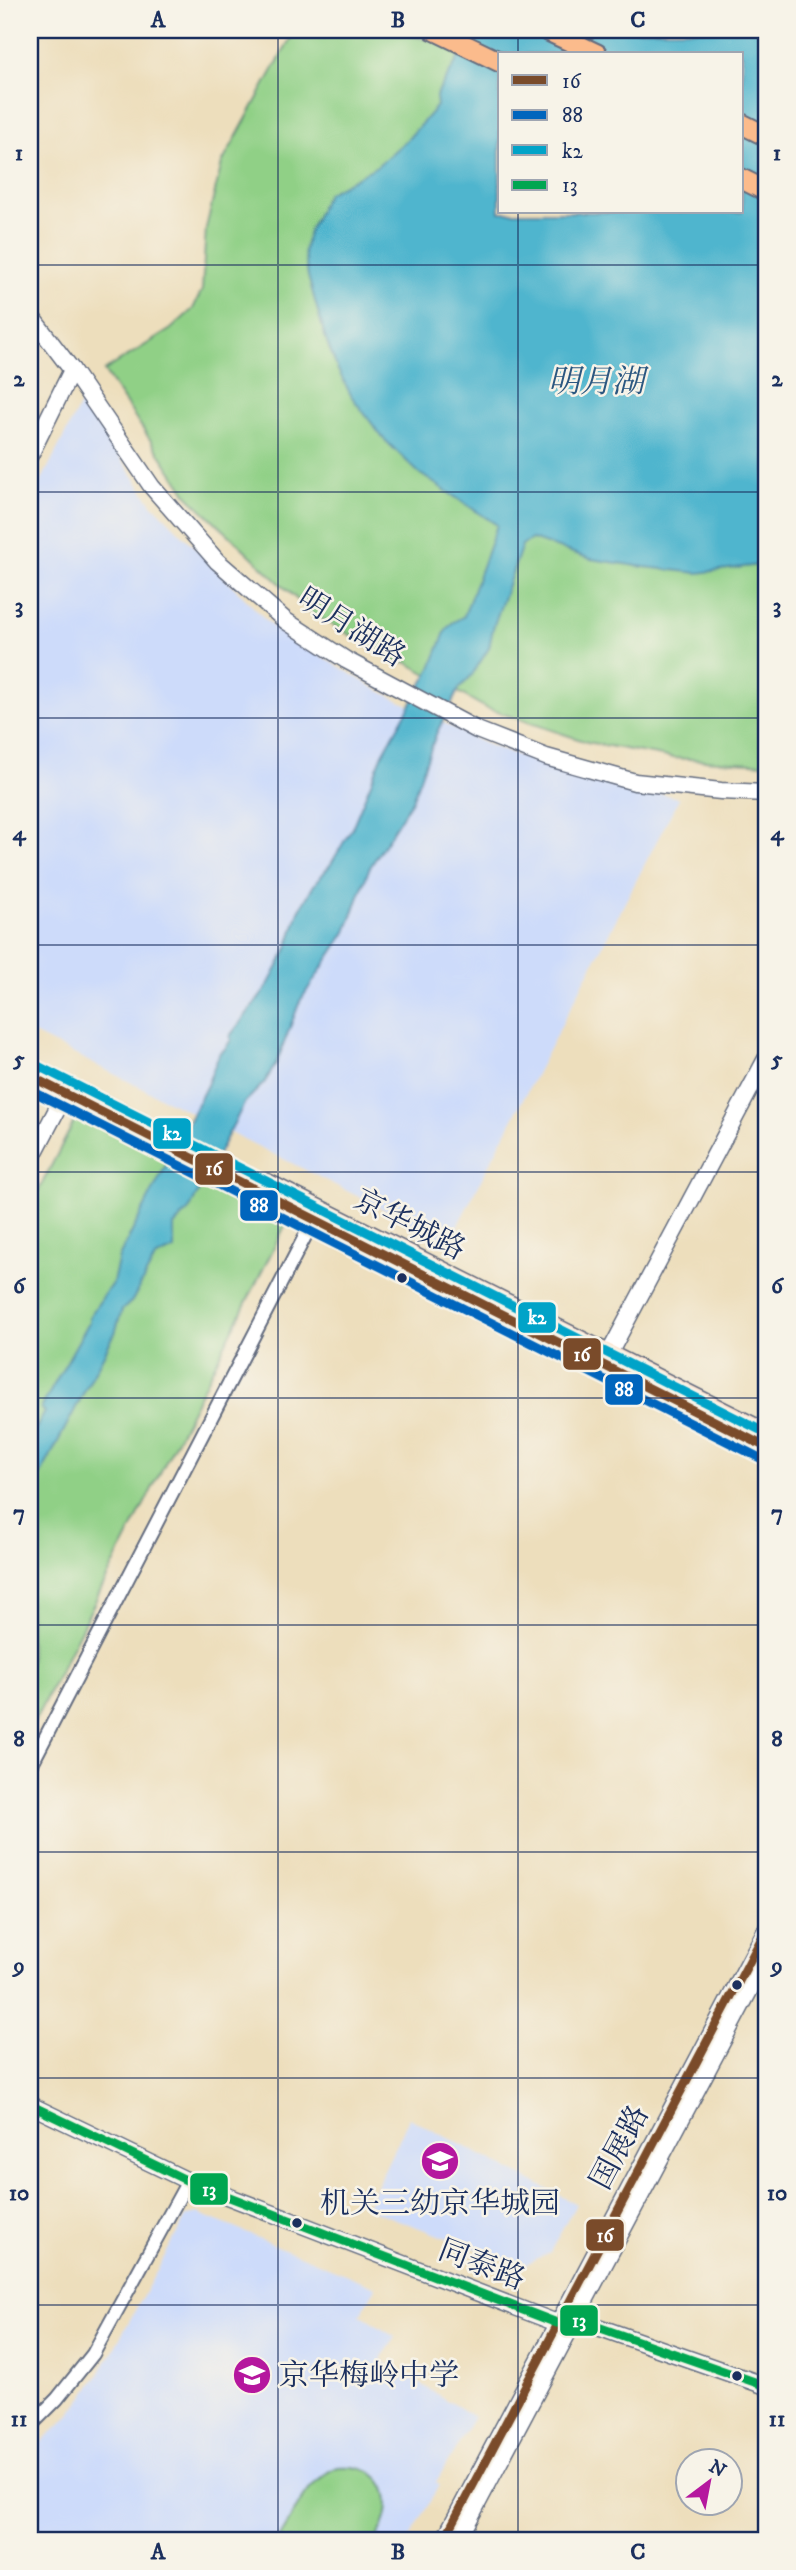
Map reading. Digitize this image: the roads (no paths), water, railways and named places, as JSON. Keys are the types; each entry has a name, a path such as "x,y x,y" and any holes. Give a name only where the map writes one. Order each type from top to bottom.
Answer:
{"main road":[{"path":"434,30 498,61"},
{"path":"546,30 593,52"},
{"path":"744,125 766,136"},
{"path":"744,180 766,191"},
{"name":"京华城路","path":"30,1063 149,1130 605,1361 766,1447"},
{"name":"京华城路","path":"30,1076 149,1130"},
{"name":"京华城路","path":"233,1172 313,1221 605,1361 766,1433"}],"street":[{"name":"明月湖路","path":"30,315 72,370 152,487 217,561 286,621 346,660 477,730 546,757 635,782 766,793"},
{"path":"30,455 72,370"},
{"path":"605,1361 766,1059"},
{"path":"30,1161 65,1094"},
{"path":"30,1767 313,1221"},
{"name":"国展路","path":"444,2540 766,1930"},
{"name":"国展路","path":"458,2540 766,1959"},
{"name":"同泰路","path":"30,2105 188,2180 557,2323"},
{"path":"30,2426 57,2399 93,2354 188,2180"},
{"path":"557,2323 575,2319 766,2386"}],"water":[{"name":"明月湖","path":"475,30 766,30 766,564 698,573 591,559 532,539 522,545 493,628 489,648 472,675 459,689 437,732 412,800 369,869 346,932 300,1001 276,1064 264,1083 245,1102 189,1210 174,1226 174,1249 155,1258 132,1301 122,1310 115,1333 30,1495 30,1439 45,1412 41,1408 89,1322 89,1317 113,1282 119,1257 207,1085 220,1052 266,989 287,949 299,911 352,828 383,754 431,668 446,630 464,616 497,525 419,473 383,438 352,397 326,340 308,276 304,251 309,231 327,194 377,166 408,139 437,106 436,96"}],"place":[{"name":"机关三幼京华城园","path":"440,2161"},
{"name":"京华梅岭中学","path":"252,2375"}]}
